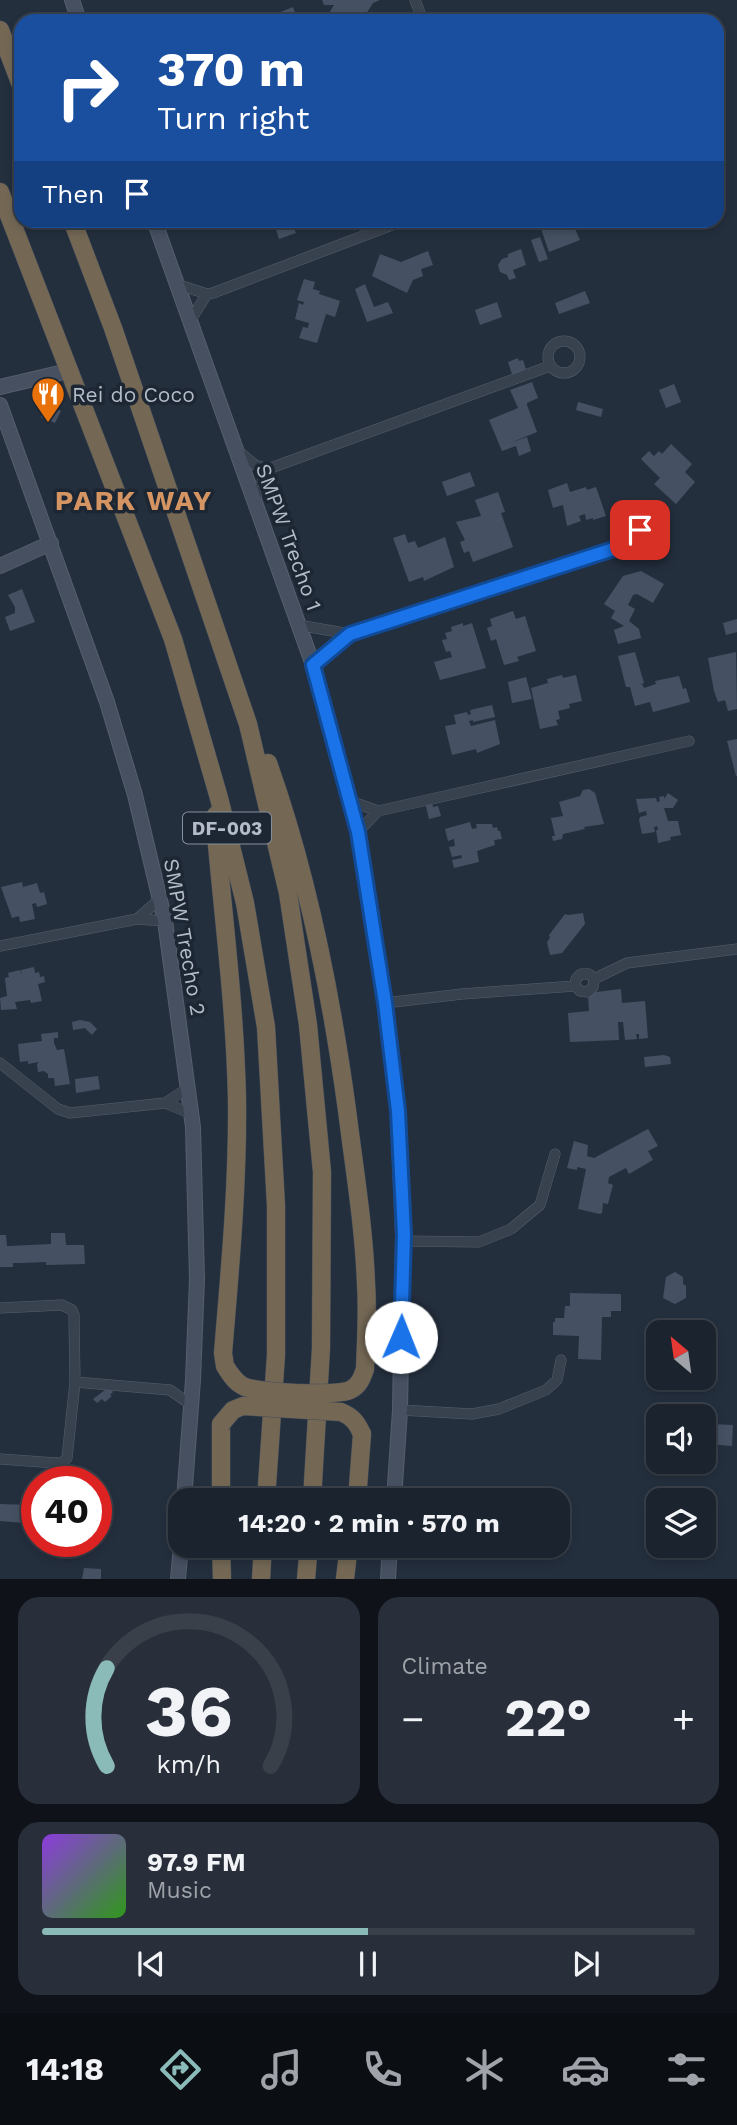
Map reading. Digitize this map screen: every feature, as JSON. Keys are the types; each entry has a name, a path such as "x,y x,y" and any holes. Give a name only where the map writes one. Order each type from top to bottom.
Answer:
{"highway":[{"path":"0,30 14,67"},
{"name":"DF-003","path":"0,192 173,639 219,798 245,903 266,1027 275,1206 275,1355 267,1488"},
{"name":"DF-003","path":"75,228 113,328 248,724 288,893 308,1025 322,1172 321,1348 313,1488"},
{"path":"219,798 215,823 228,942 237,1100 232,1244 223,1353 225,1366 235,1380 251,1389 323,1394 347,1392 357,1386 365,1369 365,1270 357,1188 334,1025 322,958 283,804 267,761 248,724"},
{"path":"221,1488 221,1424 233,1410 243,1406 341,1412 350,1416 362,1434 358,1488"},
{"path":"221,1558 222,1579"},
{"path":"261,1579 262,1558"},
{"path":"306,1579 308,1558"},
{"path":"345,1579 347,1558"}],"street":[{"name":"SMPW Trecho 1","path":"157,228 313,665 358,832 385,1003 398,1111 403,1241 400,1410 395,1488"},
{"path":"190,321 207,294 384,228"},
{"path":"176,284 207,294"},
{"path":"234,448 256,465 268,469 550,366"},
{"path":"0,387 68,371"},
{"name":"SMPW Trecho 2","path":"0,405 107,702 135,795 165,921 192,1114 197,1279 185,1488"},
{"path":"254,502 268,469"},
{"path":"0,566 51,543"},
{"path":"313,665 350,634 632,543"},
{"path":"298,625 350,634"},
{"path":"350,801 378,811 689,741"},
{"path":"358,832 378,811"},
{"path":"137,919 160,899"},
{"path":"0,946 137,919 165,921"},
{"path":"385,1003 462,994 575,986 576,979 581,974 589,974 594,979 627,963 737,949"},
{"path":"0,1063 58,1109 71,1113 165,1103 188,1088"},
{"path":"165,1103 192,1114"},
{"path":"403,1241 479,1242 510,1229 540,1205 555,1154"},
{"path":"0,1308 62,1305 72,1310 75,1382 67,1458 56,1463 0,1459"},
{"path":"400,1410 472,1413 499,1409 519,1399 546,1391 557,1380 561,1360"},
{"path":"75,1382 170,1390 193,1380"},
{"path":"170,1390 191,1405"},
{"path":"178,1579 180,1558"},
{"path":"388,1579 389,1558"}],"building":[{"path":"322,0 380,0 373,3 366,14 331,14 334,5 324,5"},
{"path":"293,7 296,14 276,14"},
{"path":"276,228 294,228 296,233 279,239"},
{"path":"541,228 575,228 580,240 549,252"},
{"path":"540,237 548,259 539,262 531,240"},
{"path":"521,249 526,265 513,270 516,278 509,280 507,275 500,272 498,265 508,254"},
{"path":"428,251 433,265 421,269 423,276 413,280 407,293 372,276 380,254 401,262"},
{"path":"304,279 315,282 313,289 320,291 319,294 340,301 335,317 326,314 317,343 299,338 303,327 308,328 309,323 295,319 299,303 303,305 304,302 297,300"},
{"path":"365,284 374,307 388,302 393,313 367,322 355,289"},
{"path":"585,291 590,303 559,314 555,303"},
{"path":"497,302 502,317 480,325 475,310"},
{"path":"518,358 519,361 523,360 526,369 523,370 524,373 513,377 508,362"},
{"path":"532,382 538,398 527,405 537,432 510,443 527,437 531,451 519,456 516,446 502,451 489,420 518,408 510,390"},
{"path":"674,384 681,402 666,408 659,390"},
{"path":"578,402 603,409 601,417 576,410"},
{"path":"46,404 61,411 55,423 41,417"},
{"path":"671,444 692,464 685,472 695,482 676,504 654,484 660,478 641,459 649,451 654,456 659,451 662,454"},
{"path":"470,472 475,486 447,496 442,482"},
{"path":"567,483 570,492 596,487 606,516 586,520 585,514 579,516 581,521 567,526 563,505 553,508 548,490"},
{"path":"498,492 505,512 501,513 513,547 473,562 469,551 464,553 460,542 465,540 456,522 481,516 475,500"},
{"path":"405,534 408,543 415,541 418,548 445,537 454,567 424,581 423,577 409,582 393,538"},
{"path":"641,571 664,584 653,603 637,594 633,595 628,605 635,609 629,621 639,629 641,638 618,644 614,630 624,626 611,618 615,611 604,604 623,576"},
{"path":"22,589 35,622 10,631 5,617 15,613 15,607 8,595"},
{"path":"513,611 516,619 525,616 536,651 517,657 519,661 504,665 496,639 491,641 487,628 492,626 490,619"},
{"path":"737,619 737,632 726,635 723,623"},
{"path":"463,623 463,626 472,623 486,668 440,680 434,662 452,657 450,651 446,652 442,640 447,639 445,633 452,631 451,627"},
{"path":"635,652 644,683 634,687 642,684 644,688 656,684 655,681 679,676 690,702 653,712 650,702 635,706 630,687 626,687 618,656"},
{"path":"736,652 737,709 728,711 725,700 718,702 708,658"},
{"path":"562,675 563,678 576,675 582,701 569,704 570,708 558,711 558,725 540,729 531,688 548,683 547,679"},
{"path":"526,677 532,699 512,703 508,682"},
{"path":"492,705 495,717 469,721 471,726 495,720 500,744 477,753 476,749 452,755 445,726 456,724 454,715 467,712 468,715 471,714 470,710"},
{"path":"737,739 737,776 736,776 727,741"},
{"path":"589,789 595,793 604,824 563,834 562,839 553,841 552,836 555,836 551,818 563,816 559,802 580,796 583,790"},
{"path":"668,793 678,800 673,808 664,808 668,821 678,821 681,835 658,843 657,826 654,827 655,832 642,834 639,820 647,815 646,811 639,813 636,799 656,798 657,802 660,801 659,797 664,796 664,799"},
{"path":"431,796 433,807 438,806 441,816 429,819 424,798"},
{"path":"470,822 472,829 477,828 476,824 492,824 493,828 497,827 500,831 502,839 494,840 495,845 477,851 479,862 454,868 452,860 462,858 461,855 452,857 449,847 455,846 454,839 448,841 445,829"},
{"path":"22,882 23,887 37,883 40,893 44,892 47,904 37,907 36,903 32,904 35,919 20,922 19,916 12,918 1,887"},
{"path":"583,913 585,924 562,953 550,955 547,942 549,935 565,914"},
{"path":"34,967 35,973 39,972 40,977 44,976 45,982 38,984 42,1001 15,1002 17,1009 1,1010 0,998 7,996 5,978 9,977 8,973 20,970 22,975 21,970"},
{"path":"621,989 622,1003 645,1001 648,1038 639,1039 639,1034 636,1034 637,1039 625,1040 623,1022 618,1022 619,1040 570,1042 568,1013 589,1011 588,993"},
{"path":"72,1022 90,1022 97,1029 92,1035 85,1028 73,1030"},
{"path":"58,1032 54,1043 57,1050 64,1049 70,1084 55,1086 54,1078 48,1078 44,1071 38,1072 39,1062 20,1062 18,1044 42,1041 41,1034"},
{"path":"644,1057 670,1057 671,1064 645,1067"},
{"path":"98,1076 100,1089 76,1093 75,1079"},
{"path":"648,1129 658,1146 648,1151 653,1160 629,1174 626,1168 609,1177 608,1183 613,1185 608,1204 603,1203 602,1213 578,1209 586,1169 567,1168 574,1141 588,1145 587,1156 594,1158"},
{"path":"51,1233 65,1233 66,1245 84,1245 85,1264 13,1263 13,1267 0,1267 0,1235 6,1235 7,1246 10,1246 51,1244"},
{"path":"675,1272 683,1277 686,1298 675,1304 663,1298 666,1277"},
{"path":"570,1293 621,1294 621,1311 611,1311 611,1317 602,1317 601,1360 578,1359 579,1336 553,1335 555,1318 564,1318 565,1306 570,1306"},
{"path":"109,1387 113,1392 110,1395 112,1396 105,1402 102,1399 97,1403 93,1399"},
{"path":"716,1424 733,1425 732,1446 716,1445"},
{"path":"0,1504 21,1505 21,1523 0,1521"},
{"path":"84,1568 101,1569 101,1579 82,1579"}],"place":[{"name":"Rei do Coco","path":"48,424"}],"district":[{"name":"PARK WAY","path":"134,500"}],"route":[{"path":"401,1337 404,1235 398,1111 385,1003 358,832 313,665 350,634 632,543 633,535 640,530"}]}
